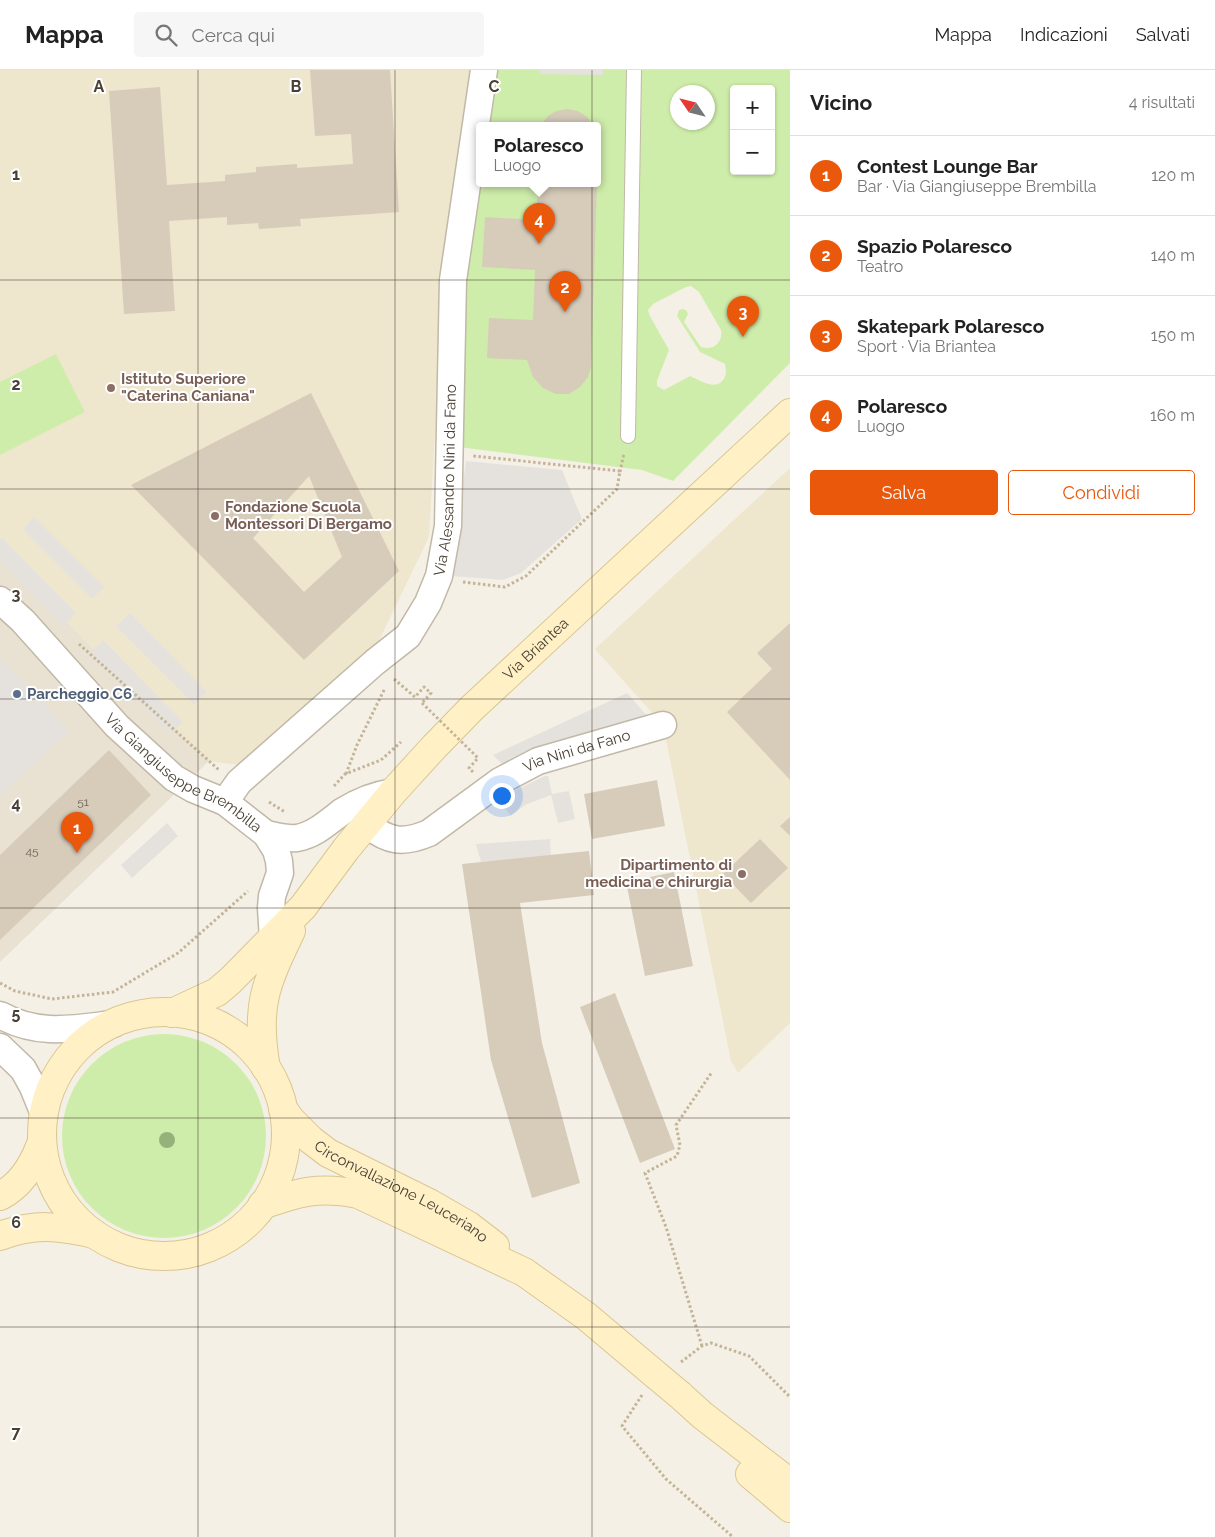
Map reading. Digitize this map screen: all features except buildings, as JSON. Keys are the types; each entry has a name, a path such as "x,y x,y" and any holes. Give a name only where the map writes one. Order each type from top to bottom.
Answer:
{"main road":[{"name":"Via Briantea","path":"303,907 392,792 434,746 472,708 790,412"},
{"path":"172,1012 217,992 274,939 303,907"},
{"path":"266,1068 262,1046 262,1006 273,970 303,907"},
{"path":"172,1012 196,1016 222,1027 246,1044 266,1068 275,1084 283,1108 284,1151 278,1174 262,1205 249,1220 233,1234 216,1244 195,1252 175,1255 147,1255 121,1248 94,1234 71,1214 54,1188 46,1164 42,1141 44,1114 54,1082 64,1064 88,1038 113,1024 142,1014 172,1012"},
{"name":"Circonvallazione Leuceriano","path":"283,1108 291,1120 311,1140 328,1153 429,1203 469,1226 586,1316 702,1415 790,1483"},
{"path":"0,1196 9,1191 22,1179 36,1158 42,1141"},
{"name":"Circonvallazione Leuceriano","path":"262,1205 292,1194 311,1190 337,1190 358,1194 532,1276"},
{"path":"0,1236 33,1227 56,1226 94,1234"},
{"name":"Circonvallazione Leuceriano","path":"702,1415 737,1463 790,1508"}],"street":[{"name":"Via Alessandro Nini da Fano","path":"476,122 484,70"},
{"name":"Via Alessandro Nini da Fano","path":"232,792 375,662 408,636 428,602 439,576 448,526 453,280 476,124"},
{"name":"Via Giangiuseppe Brembilla","path":"0,600 23,621 117,726 174,778 193,789 232,792 266,834 276,850 280,873 272,896 271,908 274,939"},
{"name":"Via Nini da Fano","path":"366,824 378,834 392,840 417,838 430,833 505,778 538,761 663,725"},
{"name":"Via Giangiuseppe Brembilla","path":"266,834 296,838 310,834 360,801 392,792"},
{"path":"0,1015 13,1022 42,1030 60,1030 113,1024"},
{"path":"0,1047 23,1069 34,1087 44,1114"}],"lane":[{"path":"628,436 634,70"}],"path":[{"path":"450,453 620,471 617,489 526,576 505,587 460,581"},
{"path":"77,642 223,774 232,792 257,796 286,812"},
{"path":"346,774 357,745 387,685"},
{"path":"408,691 415,697 424,687 431,693 422,703 478,758"},
{"path":"432,714 440,707"},
{"path":"333,787 346,774 381,760 403,740"},
{"path":"0,983 15,990 52,999 113,992 178,953 251,888"},
{"path":"702,1346 666,1227 645,1173 677,1156 680,1144 676,1125 712,1072"}],"shaded area":[{"path":"0,70 473,70 444,280 429,537 372,655 238,765 209,761 149,705 0,554"},
{"path":"540,70 603,70 603,75 540,74"},
{"path":"466,461 562,470 582,519 521,573 503,580 451,576"},
{"name":"Dipartimento di medicina e chirurgia","path":"790,468 790,1023 738,1073 731,1061 663,725 595,649"},
{"path":"34,517 104,587 92,599 23,530"},
{"path":"2,538 76,613 64,626 0,561 0,540"},
{"path":"0,554 149,705 209,761 0,962"},
{"path":"130,613 207,692 194,704 116,626"},
{"path":"103,640 183,722 170,734 90,653"},
{"name":"Parcheggio C6","path":"0,658 69,731 0,796"},
{"path":"627,693 649,718 586,733 503,765 493,755"},
{"path":"548,776 552,794 569,791 575,819 558,823 551,795 525,805 511,816 500,801 516,790"},
{"path":"167,823 178,836 132,878 121,865"},
{"path":"551,839 551,857 481,862 476,844"}],"green space":[{"path":"491,70 790,70 790,363 673,481 642,470 458,447 464,292 479,187 601,187 601,122 484,122","holes":["691,286 699,292 721,330 719,342 713,347 701,347 684,322 688,314 686,310 679,310 677,316 700,352 725,364 726,374 723,380 716,385 707,384 690,376 664,390 657,386 657,381 669,350 648,310 653,304 686,287"]},
{"path":"56,354 85,412 0,455 0,382"},
{"path":"164,1034 184,1036 203,1042 212,1046 236,1064 254,1088 258,1097 264,1116 266,1136 264,1156 258,1175 254,1184 236,1208 212,1226 203,1230 184,1236 164,1238 144,1236 125,1230 116,1226 92,1208 74,1184 70,1175 64,1156 62,1136 64,1116 70,1097 74,1088 92,1064 116,1046 125,1042 144,1036"}],"place":[{"name":"Polaresco","path":"539,244"},
{"name":"Spazio Polaresco","path":"565,312"},
{"name":"Skatepark Polaresco","path":"743,337"},
{"name":"Istituto Superiore \"Caterina Caniana\"","path":"111,388"},
{"name":"Fondazione Scuola Montessori Di Bergamo","path":"215,516"},
{"name":"Parcheggio C6","path":"17,694"},
{"name":"Contest Lounge Bar","path":"77,853"},
{"name":"Dipartimento di medicina e chirurgia","path":"742,874"}]}
